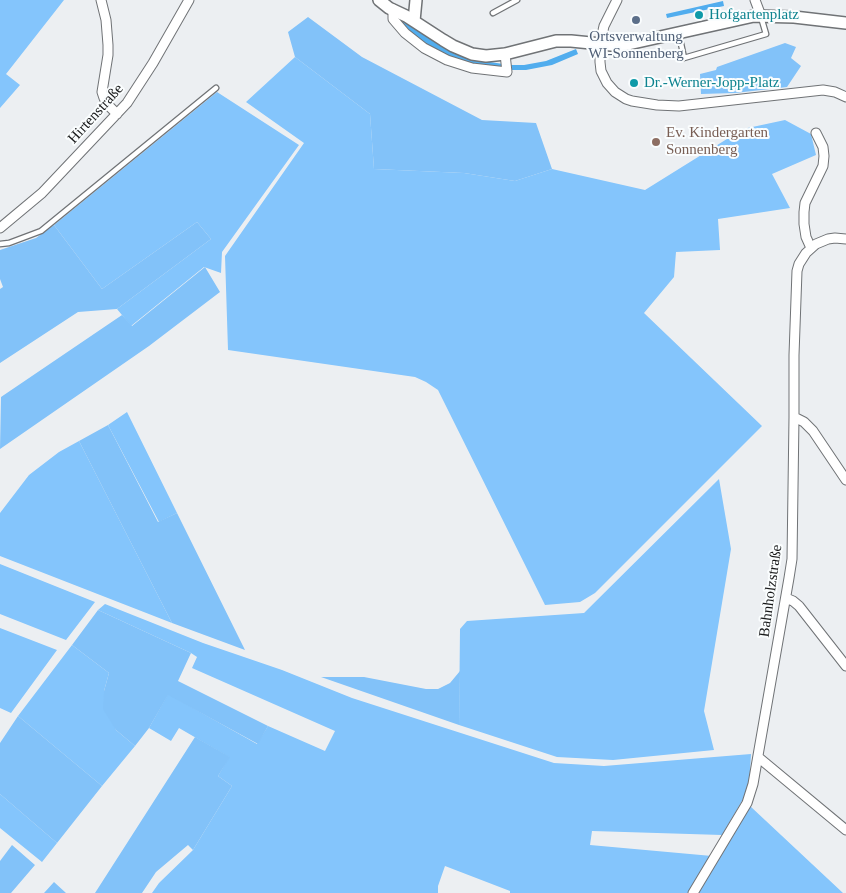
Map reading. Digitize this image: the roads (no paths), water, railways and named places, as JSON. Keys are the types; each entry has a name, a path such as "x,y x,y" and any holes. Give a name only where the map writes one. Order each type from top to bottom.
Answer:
{"main road":[{"path":"379,0 465,52 486,56 504,54 556,41 611,45 624,44 754,16 794,17 846,23"},
{"path":"414,21 416,0"}],"street":[{"path":"101,0 106,20 108,45 102,92 107,104 117,114"},
{"name":"Hirtenstraße","path":"0,228 42,193 127,103 153,64 189,0"},
{"path":"617,0 604,26 600,44 601,70 611,88 620,96 632,101 679,106 823,90 835,92 846,97"},
{"path":"755,0 761,16"},
{"path":"393,9 393,19 405,33 424,48 447,60 472,68 507,72 504,54"},
{"path":"816,133 823,147 824,156 823,166 805,203 804,224 806,237 811,248 828,239 846,239"},
{"name":"Bahnholzstraße","path":"693,893 747,803 758,757 792,559 796,277 799,264 811,248"},
{"path":"794,416 813,431 846,480"},
{"path":"786,598 799,606 846,666"},
{"path":"758,757 846,830"}],"lane":[{"path":"493,13 517,0"},
{"path":"679,33 684,58 766,34 761,16"},
{"path":"0,244 9,243 41,231 216,88"}],"place":[{"name":"Hofgartenplatz","path":"699,15"},
{"name":"Ortsverwaltung WI-Sonnenberg","path":"636,20"},
{"name":"Dr.-Werner-Jopp-Platz","path":"634,83"},
{"name":"Ev. Kindergarten Sonnenberg","path":"656,142"}]}
